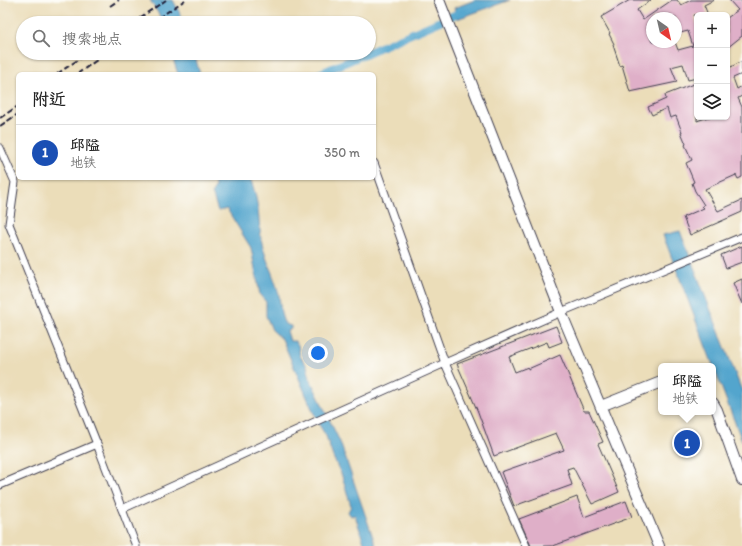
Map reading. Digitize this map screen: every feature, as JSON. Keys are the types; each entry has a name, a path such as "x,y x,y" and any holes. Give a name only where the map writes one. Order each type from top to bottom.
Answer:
{"main road":[{"path":"438,0 562,312 659,546"},
{"path":"601,406 658,383"},
{"path":"716,408 742,480"}],"street":[{"path":"0,148 15,182 9,224 136,546"},
{"path":"376,169 445,363 526,546"},
{"path":"122,508 445,363 562,312 742,237"},
{"path":"0,485 97,444"}],"water":[{"path":"150,0 173,0 181,16 160,16"},
{"path":"475,0 510,0 457,19 454,8"},
{"path":"173,60 196,60 199,72 177,72"},
{"path":"214,180 251,180 257,201 262,245 278,291 283,320 285,324 291,326 291,329 287,331 290,341 295,341 298,345 300,356 307,366 310,379 340,442 376,546 365,546 355,515 351,516 348,512 351,506 342,476 333,457 326,436 318,423 282,339 272,330 266,316 266,302 260,295 251,248 227,209 218,211 212,193 215,188"},
{"path":"680,231 742,391 742,441 716,373 716,363 712,363 663,235"}],"building":[{"path":"630,0 651,0 637,10 643,20 646,18 646,48 677,48 678,50 693,46 688,31 682,32 682,12 655,12 672,0 677,0 681,5 691,0 714,0 704,5 707,12 694,12 694,79 688,80 683,64 671,67 677,82 630,92 622,65 620,66 613,45 614,44 609,34 610,33 601,17"},
{"path":"729,0 742,0 742,36 730,46 730,16 738,10"},
{"path":"742,61 742,74 733,78 737,89 742,86 742,96 738,98 742,107 742,177 738,179 736,175 705,189 718,211 742,200 742,212 690,235 683,217 704,208 702,206 704,205 695,191 692,183 694,182 686,163 692,160 685,145 686,144 676,116 670,118 667,108 652,115 648,107 666,99 665,95 694,84 694,120 730,120 730,67"},
{"path":"742,246 742,262 726,268 721,255"},
{"path":"742,279 742,304 733,283"},
{"path":"556,326 562,342 549,347 547,342 509,357 515,372 528,367 528,369 560,355 584,411 589,411 603,442 598,444 619,492 592,504 573,467 567,469 572,485 514,506 501,472 564,450 556,433 494,456 478,412 457,364"},
{"path":"577,497 584,517 626,501 632,517 553,546 531,546 519,519"}],"waterway":[{"path":"376,49 466,10"},
{"path":"324,72 351,60"}],"railway":[{"path":"110,6 119,0"},
{"path":"142,16 166,0"},
{"path":"161,16 185,0"},
{"path":"60,72 78,60"},
{"path":"80,72 97,60"},
{"path":"0,118 16,107"},
{"path":"0,126 16,115"}],"place":[{"name":"邱隘","path":"687,443"}]}
